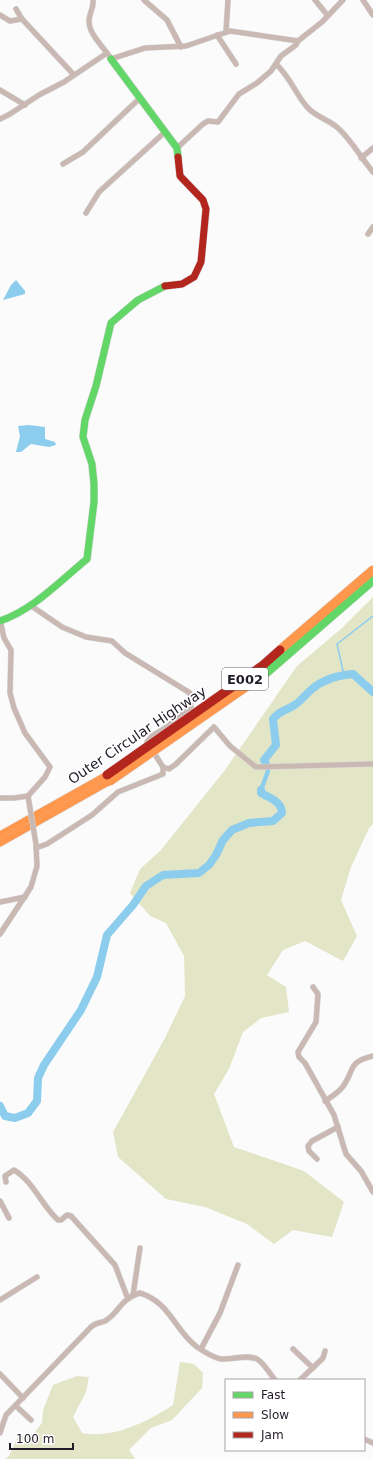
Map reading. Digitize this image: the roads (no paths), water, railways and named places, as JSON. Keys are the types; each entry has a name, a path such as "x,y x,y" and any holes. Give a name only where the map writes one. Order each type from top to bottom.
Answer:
{"main road":[{"path":"0,621 8,620 30,605 87,559 93,509 94,484 92,464 83,437 85,420 96,386 111,323 128,307 163,286 182,284 194,277 201,262 206,210 203,200 180,176 177,148 109,56"},
{"name":"Outer Circular Highway","path":"0,835 109,778 262,666 373,570"},
{"name":"Outer Circular Highway","path":"0,843 171,740 267,672 373,580"}],"street":[{"path":"93,0 94,5 89,23 94,35 109,56"},
{"path":"144,0 168,20 181,47"},
{"path":"226,32 228,0"},
{"path":"315,0 328,16"},
{"path":"177,148 203,124 208,121 218,122 239,94 256,83 276,64 281,56 296,45 298,40 328,16 344,0"},
{"path":"363,0 373,15"},
{"path":"16,9 22,18 74,75"},
{"path":"0,15 10,21 22,18"},
{"path":"0,118 10,114 74,75 109,56 145,48 181,47 226,32 298,40"},
{"path":"217,35 236,64"},
{"path":"276,64 292,82 302,100 310,110 326,118 338,127 373,172"},
{"path":"0,90 25,105"},
{"path":"63,164 83,152 140,98"},
{"path":"86,213 99,192 165,132"},
{"path":"361,158 373,148"},
{"path":"368,234 373,228"},
{"path":"30,605 62,627 86,637 112,641 125,653 190,693 191,707 167,727 152,736 147,742 163,767 163,774 118,792 92,815 47,844 36,846"},
{"path":"0,621 4,638 11,650 10,693 14,708 26,733 50,767 45,777 28,796 0,798"},
{"path":"163,767 169,769 176,764 214,727 230,746 256,767 373,764"},
{"path":"0,934 31,887 37,866 36,846 28,796"},
{"path":"0,907 2,902 25,897"},
{"path":"313,987 318,994 316,1022 298,1052 299,1057 305,1063 334,1115 346,1154 361,1171 373,1192"},
{"path":"325,1101 344,1086 352,1066 360,1060 373,1056"},
{"path":"317,1159 309,1151 308,1146 312,1141 338,1127"},
{"path":"4,1178 14,1170 19,1173 39,1195 46,1208 58,1220 61,1220 67,1215 72,1216 115,1265 128,1299"},
{"path":"0,1201 9,1218"},
{"path":"133,1295 140,1248"},
{"path":"201,1349 220,1313 238,1265"},
{"path":"0,1300 36,1277"},
{"path":"0,1433 4,1419 39,1380 94,1324 106,1320 133,1295 140,1293 153,1297 173,1317 185,1336 201,1349 219,1359 250,1356 259,1360 274,1379"},
{"path":"293,1349 313,1368"},
{"path":"301,1379 323,1358 325,1351"},
{"path":"0,1374 24,1398"},
{"path":"16,1406 31,1420"}],"water":[{"path":"16,280 25,291 25,294 3,300 11,285"},
{"path":"29,425 45,427 45,439 55,442 56,445 49,447 31,444 21,452 16,452 20,436 18,426"}],"waterway":[{"path":"344,675 337,644 373,616"},
{"path":"267,766 264,760 276,745 273,719 279,713 293,706 316,686 331,678 353,674 373,692"},
{"path":"261,790 268,771"},
{"path":"0,1106 5,1116 15,1118 28,1113 37,1101 38,1078 44,1065 81,1010 97,977 107,935 133,905 146,886 163,875 199,873 209,865 216,855 223,840 232,830 249,823 273,821 282,813 278,803 261,793 261,790"}]}
